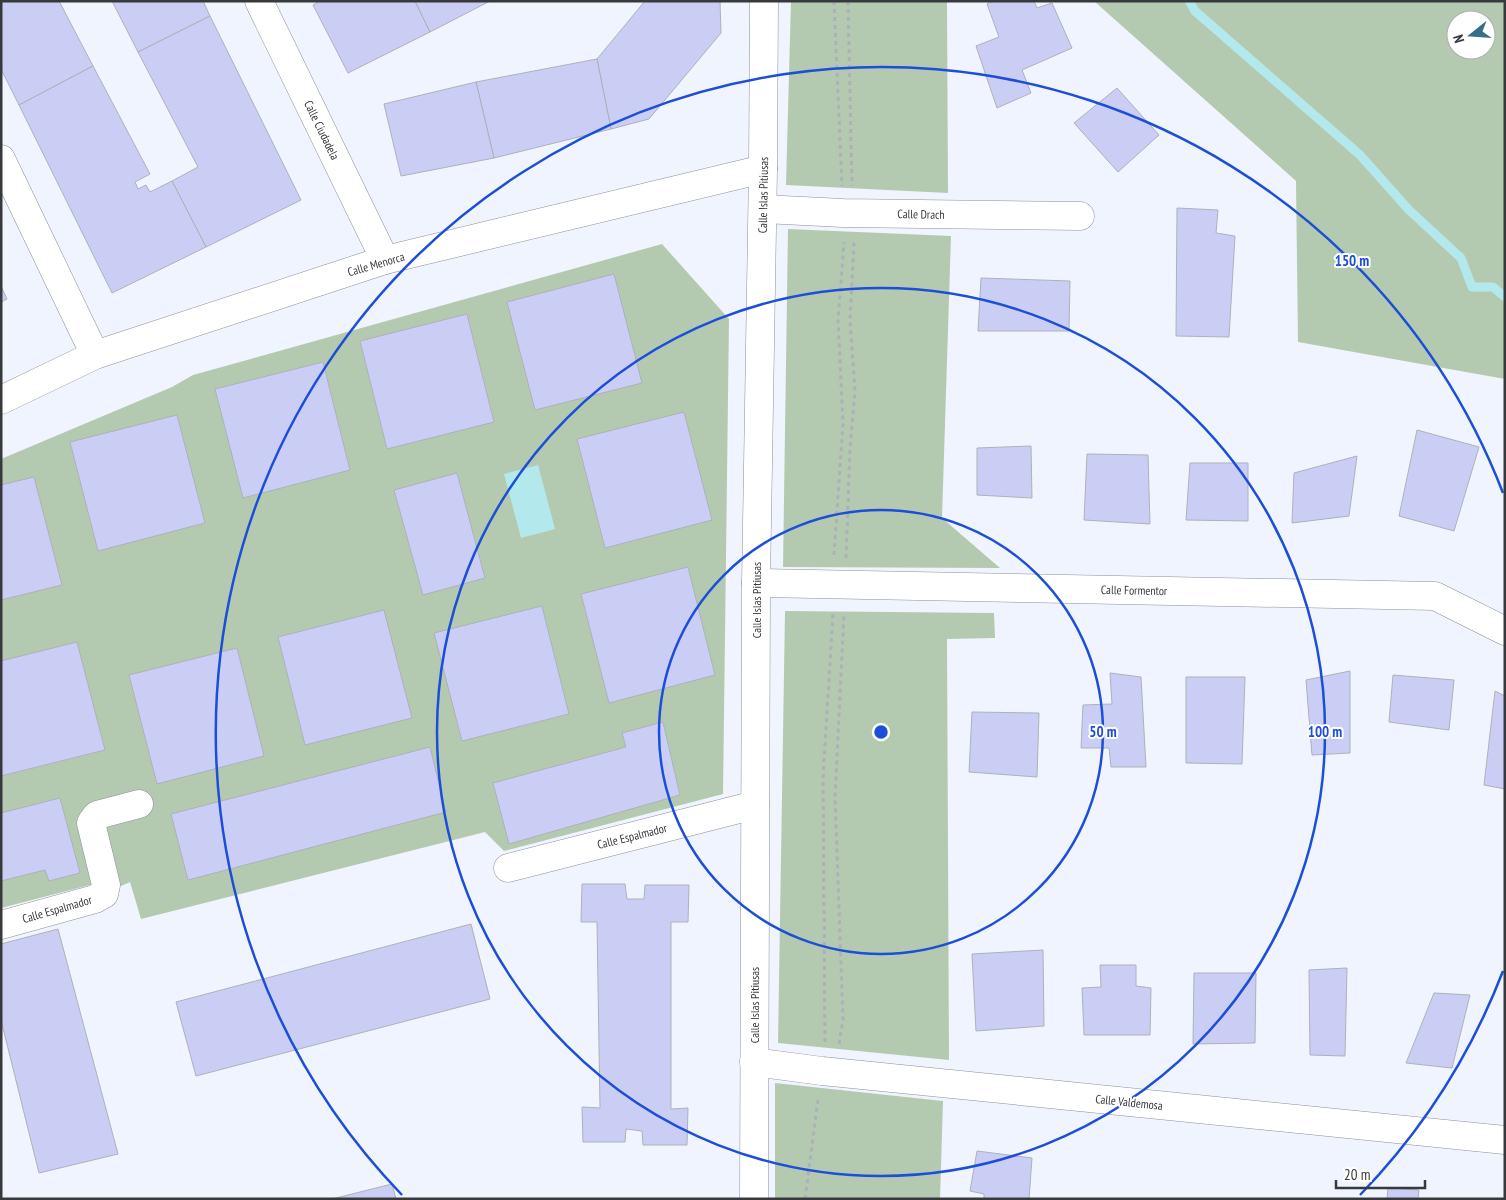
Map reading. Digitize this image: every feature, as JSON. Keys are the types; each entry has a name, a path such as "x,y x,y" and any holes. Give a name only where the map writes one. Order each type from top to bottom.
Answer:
{"street":[{"name":"Calle Ciudadela","path":"259,1 385,260"},
{"name":"Calle Islas Pitiusas","path":"754,1199 756,583 764,169 764,1"},
{"path":"1,159 95,355"},
{"name":"Calle Menorca","path":"1,400 95,355 385,260 764,169"},
{"name":"Calle Drach","path":"763,209 853,213 1080,216"},
{"name":"Calle Formentor","path":"756,583 1435,596 1505,631"},
{"name":"Calle Espalmador","path":"1,925 95,899 104,894 106,885 90,823 97,815 139,804"},
{"name":"Calle Espalmador","path":"508,868 756,804"},
{"name":"Calle Valdemosa","path":"754,1062 1505,1140"}],"path":[{"path":"836,1072 843,1020 835,796 843,668 850,449 855,391 850,320 854,249 848,1"}],"green space":[{"path":"791,1 947,1 948,193 786,185"},
{"path":"1094,1 1505,1 1505,379 1298,342 1296,181"},
{"path":"788,229 951,236 942,518 1000,568 783,567"},
{"path":"662,244 729,319 723,794 504,851 485,832 141,919 130,882 121,886 113,879 1,908 1,459 172,387 193,375"},
{"path":"785,611 994,613 995,638 947,639 949,1060 778,1043"},
{"path":"775,1083 943,1101 940,1199 775,1199"}],"water":[{"path":"538,465 555,529 521,538 504,474"}],"building":[{"path":"1,1 59,1 93,66 19,105 1,69"},
{"path":"112,1 203,1 210,16 138,52"},
{"path":"320,1 415,1 430,32 348,73 313,5"},
{"path":"415,1 490,1 430,32"},
{"path":"645,1 720,1 721,33 649,119 611,129 597,59"},
{"path":"993,1 1034,1 1037,8 1052,3 1072,48 1022,70 1031,93 997,108 976,46 999,37 987,4"},
{"path":"210,16 301,200 206,247 172,181 198,167 138,52"},
{"path":"597,59 611,129 494,158 476,82"},
{"path":"93,66 150,174 135,182 138,189 146,185 150,192 172,181 206,247 112,293 19,105"},
{"path":"476,82 494,158 401,176 384,104"},
{"path":"1117,88 1159,135 1118,172 1074,123"},
{"path":"1177,208 1218,210 1216,233 1235,236 1229,337 1176,336"},
{"path":"614,274 642,383 535,410 507,302"},
{"path":"981,278 1070,281 1069,331 978,331"},
{"path":"1,286 7,299 1,302"},
{"path":"467,314 494,422 387,449 360,341"},
{"path":"323,362 350,470 243,498 215,389"},
{"path":"684,412 712,520 605,548 577,439"},
{"path":"177,415 205,523 98,551 70,442"},
{"path":"1417,430 1479,447 1454,531 1399,516"},
{"path":"1031,446 1032,498 977,495 977,448"},
{"path":"1087,454 1148,455 1150,524 1084,520"},
{"path":"1357,456 1349,516 1292,523 1294,473"},
{"path":"1190,463 1248,463 1248,521 1186,520"},
{"path":"457,473 485,578 423,595 394,490"},
{"path":"34,477 62,585 1,600 1,485"},
{"path":"688,567 715,675 609,703 581,594"},
{"path":"542,606 569,714 462,741 434,633"},
{"path":"384,610 412,718 305,745 278,637"},
{"path":"77,642 105,750 1,776 1,661"},
{"path":"237,648 264,756 157,784 129,675"},
{"path":"1350,671 1350,753 1312,755 1306,680"},
{"path":"1110,673 1141,677 1146,767 1111,767 1109,748 1081,748 1083,705 1112,704"},
{"path":"1393,675 1454,680 1449,730 1389,722"},
{"path":"1186,677 1245,677 1242,764 1186,763"},
{"path":"1495,691 1505,696 1505,789 1484,785"},
{"path":"972,712 1039,713 1037,777 969,772"},
{"path":"663,722 680,795 509,844 493,783 626,747 622,733"},
{"path":"430,747 446,812 188,880 171,814"},
{"path":"60,798 80,873 49,881 45,870 1,881 1,813"},
{"path":"582,884 625,884 627,899 644,899 645,885 689,885 688,922 671,922 671,1109 688,1108 687,1145 643,1145 642,1131 626,1129 625,1142 583,1142 582,1107 600,1108 597,922 581,922"},
{"path":"471,924 490,999 196,1076 176,1002"},
{"path":"58,929 118,1154 39,1173 1,1020 1,944"},
{"path":"1043,950 1044,1026 976,1031 972,954"},
{"path":"1100,965 1136,965 1136,986 1151,988 1150,1035 1084,1035 1082,988 1101,987"},
{"path":"1347,968 1345,1056 1310,1055 1309,970"},
{"path":"1194,973 1256,973 1255,1043 1193,1044"},
{"path":"1434,993 1470,995 1452,1068 1406,1063"},
{"path":"977,1151 1032,1158 1029,1199 984,1199 984,1194 970,1191"},
{"path":"392,1184 396,1199 332,1199"},
{"path":"1388,1188 1419,1190 1418,1199 1387,1199"}],"waterway":[{"path":"1189,1 1195,11 1360,155 1409,210 1461,258 1472,287 1493,287 1505,297"}]}
